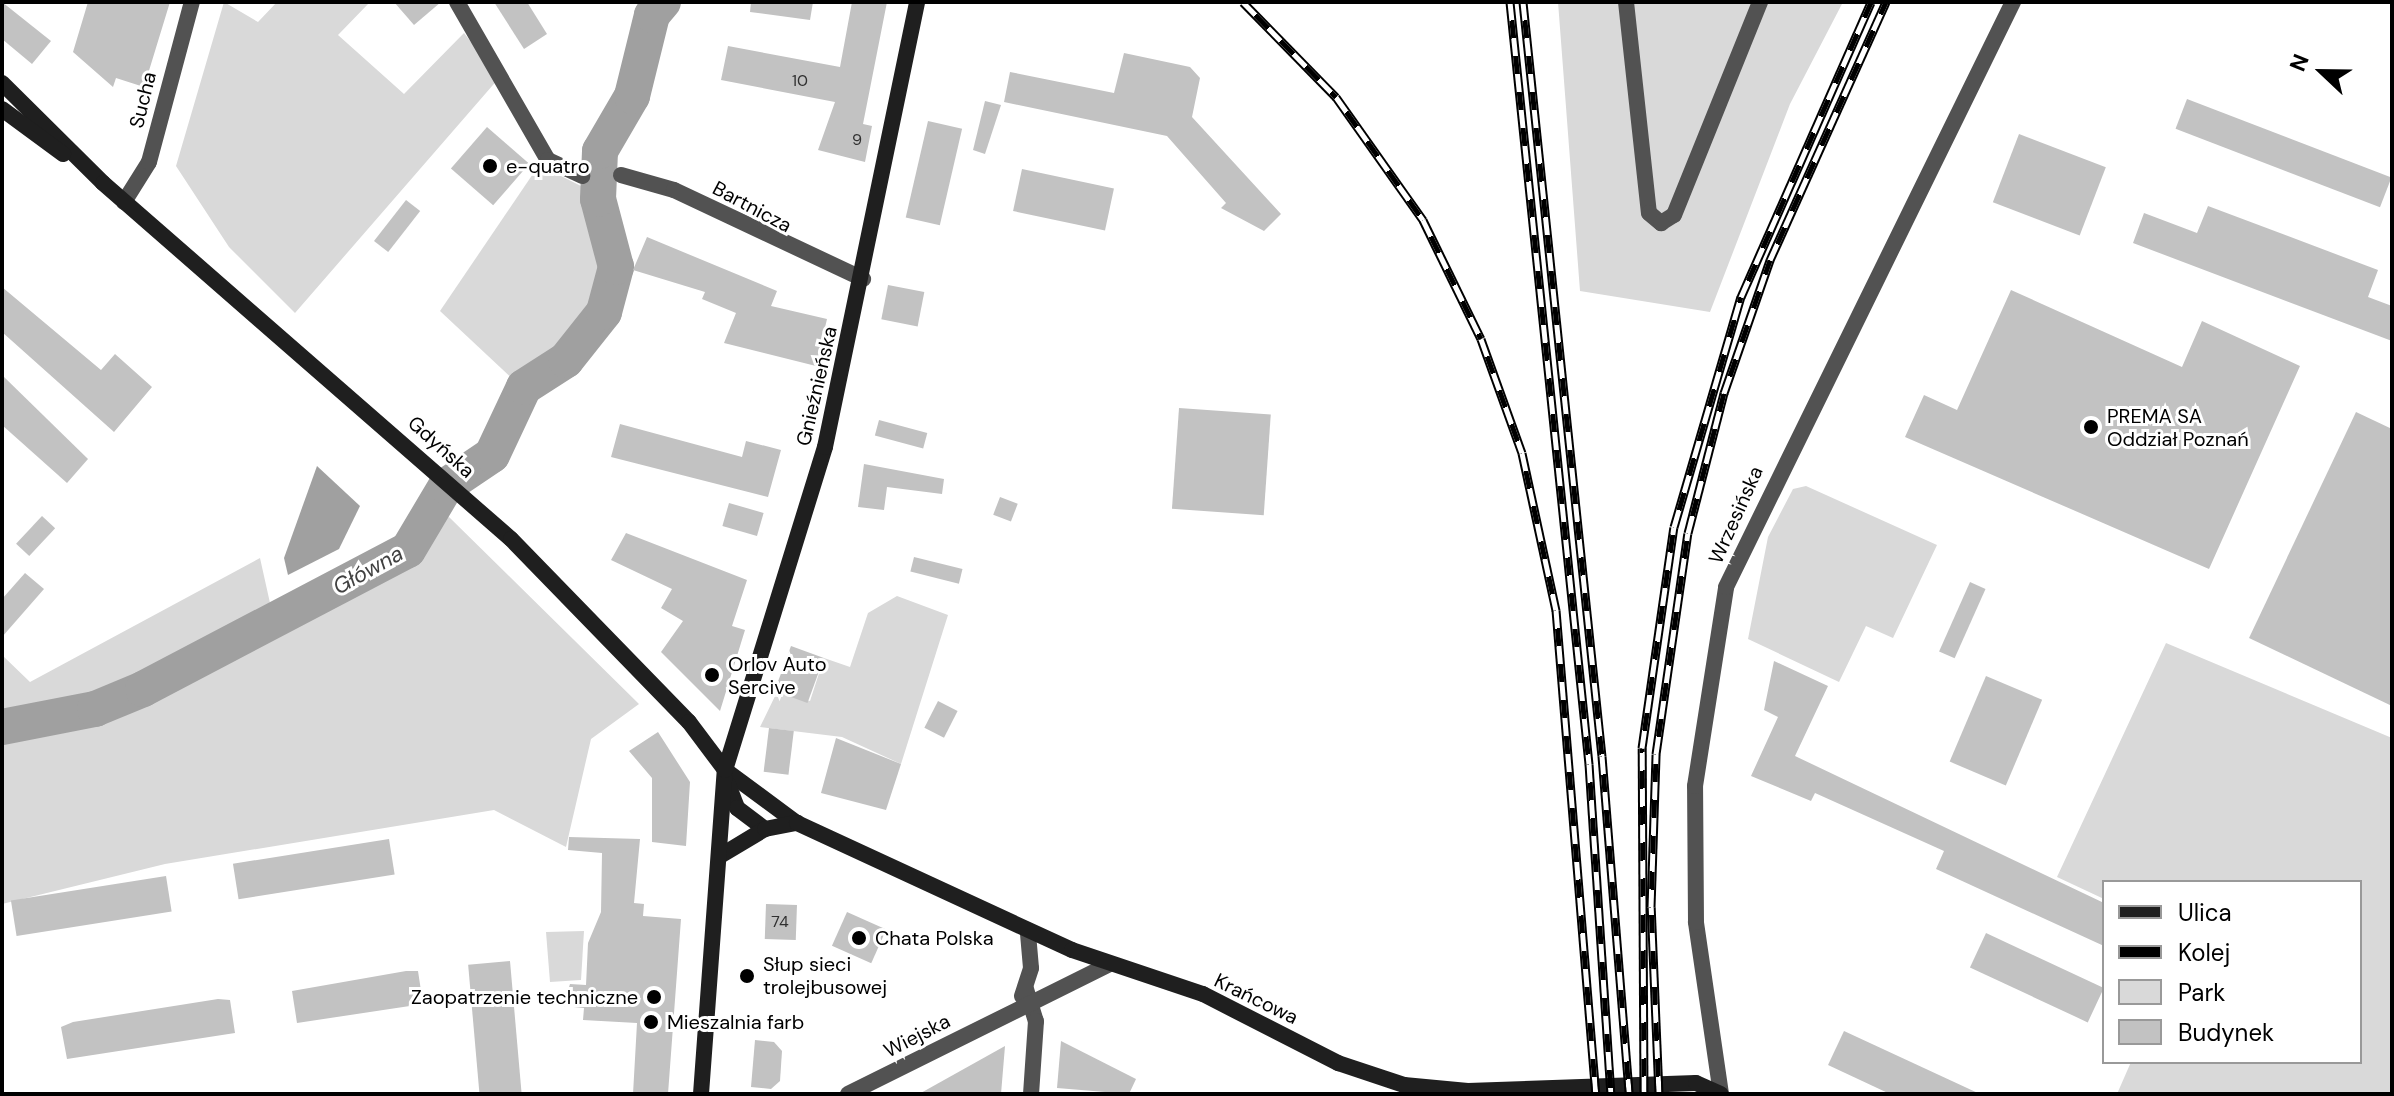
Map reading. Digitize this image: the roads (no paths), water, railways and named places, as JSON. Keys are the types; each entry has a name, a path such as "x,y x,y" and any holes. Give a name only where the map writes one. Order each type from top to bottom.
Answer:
{"street":[{"name":"Sucha","path":"124,202 149,162 192,2"},
{"path":"457,2 548,160 583,176"},
{"name":"Gnieźnieńska","path":"725,770 825,447 863,279 917,2"},
{"path":"1626,2 1649,213 1661,223 1674,215 1760,2"},
{"name":"Wrzesińska","path":"1721,1094 1696,922 1695,800 1726,587 2013,2"},
{"name":"Gdyńska","path":"8,88 124,202 467,498 665,696 725,770"},
{"path":"2,108 8,88"},
{"name":"Gdyńska","path":"2,108 103,183"},
{"name":"Bartnicza","path":"621,175 674,190 863,279"},
{"path":"725,770 737,808 765,829"},
{"path":"701,1094 725,770"},
{"name":"Krańcowa","path":"725,770 797,823 1028,930 1110,964 1215,999 1371,1076 1439,1090 1557,1091 1696,1083 1721,1094"},
{"path":"720,856 765,829 797,823"},
{"path":"1028,930 1026,989 1032,1007 1031,1094"},
{"name":"Wiejska","path":"848,1094 1004,1014 1032,1007 1110,964"},
{"name":"Wiejska","path":"1004,1014 1026,989"}],"waterway":[{"name":"Główna","path":"2,727 95,709 143,689 408,550 446,486 492,455 524,387 566,360 604,312 616,267 598,199 600,151 632,96 652,15 663,2"}],"railway":[{"path":"1243,2 1336,97 1423,220 1481,339 1522,453 1556,610 1596,1094"},
{"path":"1510,2 1589,764 1611,1094"},
{"path":"1523,2 1602,756 1629,1094"},
{"path":"1644,1094 1642,748 1674,527 1741,297 1871,2"},
{"path":"1659,1094 1651,907 1656,754 1688,533 1724,393 1770,260 1886,2"}],"place":[{"name":"e-quatro","path":"490,166"},
{"name":"PREMA SA Oddział Poznań","path":"2091,427"},
{"name":"Orlov Auto Sercive","path":"712,675"},
{"name":"Chata Polska","path":"859,938"},
{"name":"Słup sieci trolejbusowej","path":"747,976"},
{"name":"Zaopatrzenie techniczne","path":"654,997"},
{"name":"Mieszalnia farb","path":"651,1022"}]}
